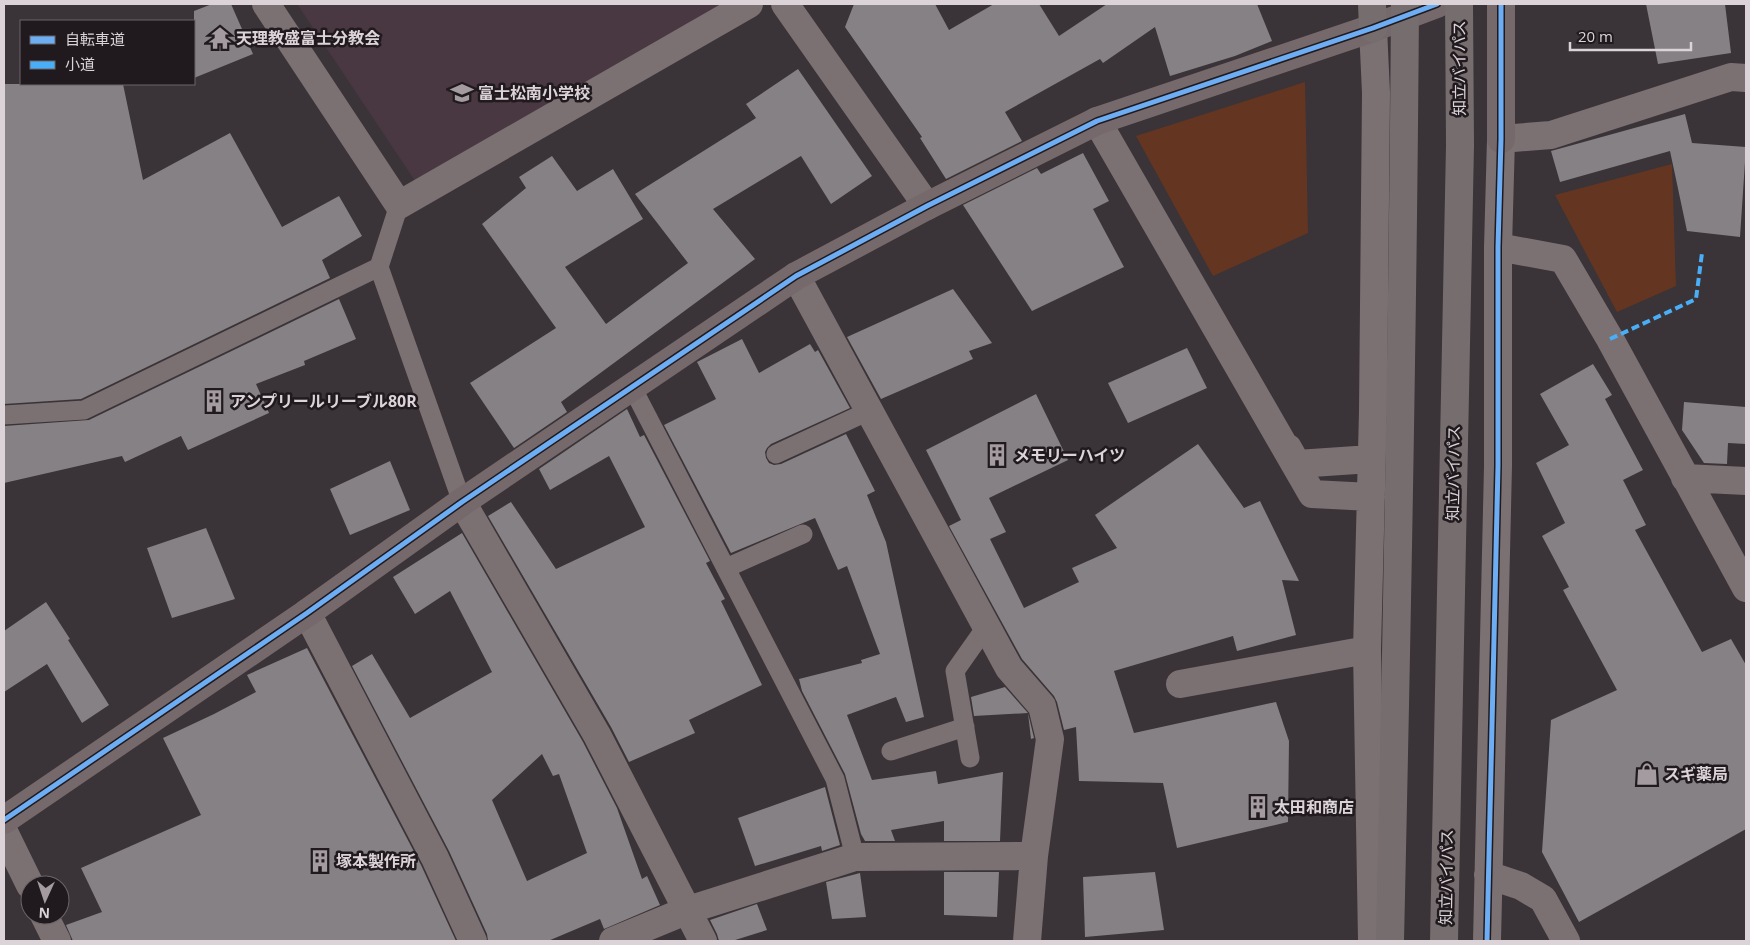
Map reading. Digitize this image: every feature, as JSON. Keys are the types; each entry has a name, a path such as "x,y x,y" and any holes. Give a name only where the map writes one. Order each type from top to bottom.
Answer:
{"highway":[{"path":"1390,941 1397,619 1405,4"},
{"name":"知立バイパス","path":"1444,941 1460,154 1459,4"}],"street":[{"path":"266,4 399,205 749,4"},
{"path":"785,4 927,206"},
{"path":"4,820 307,613 462,502 796,276 927,206 1097,122 1373,16 1437,4"},
{"path":"1487,941 1498,476 1501,4"},
{"path":"1372,941 1367,650 1373,401 1376,103 1373,16"},
{"path":"1501,139 1551,135 1731,77 1746,78"},
{"path":"1097,122 1297,464 1371,459"},
{"path":"1097,122 1312,494 1371,497"},
{"path":"1498,247 1563,259 1610,339 1746,588"},
{"path":"796,276 1009,668 1042,706 1050,739 1034,856 1027,941"},
{"path":"1685,478 1746,481"},
{"path":"462,502 597,736 688,910 702,941"},
{"path":"307,613 435,858 473,941"},
{"path":"1180,684 1367,650"},
{"path":"4,832 25,875"},
{"path":"613,941 688,910 855,857 1034,856"},
{"path":"1488,875 1521,886 1543,899 1566,941"},
{"path":"49,925 57,941"}],"lane":[{"path":"399,205 379,267 462,502"},
{"path":"4,415 84,410 379,267"},
{"path":"632,387 835,779 855,857"},
{"path":"776,454 869,411"},
{"path":"726,568 803,534"},
{"path":"970,758 955,671 986,627"},
{"path":"891,751 965,727"}],"shaded area":[{"name":"富士松南小学校","path":"297,4 723,4 415,181"},
{"path":"1305,82 1308,233 1213,276 1136,136"},
{"path":"1672,164 1676,286 1617,312 1555,195"}],"building":[{"name":"天理教盛富士分教会","path":"212,4 231,4 253,54 195,78 194,11"},
{"path":"854,4 935,4 949,30 994,4 1039,4 1059,36 1107,4 1257,4 1272,41 1235,56 1170,76 1155,27 1103,63 1100,59 1005,112 1022,141 946,179 920,138 922,137 845,27"},
{"path":"1646,4 1725,4 1731,53 1658,64"},
{"path":"798,69 872,176 831,204 801,156 713,209 755,259 561,402 567,412 514,448 470,383 556,328 482,224 526,188 519,177 552,156 577,191 613,169 643,219 565,267 606,324 688,263 635,194 756,118 746,104"},
{"path":"4,84 123,85 143,180 230,133 282,227 339,196 362,236 322,260 330,278 81,399 4,404"},
{"path":"1685,114 1692,143 1746,147 1740,237 1687,231 1670,151 1560,182 1551,151"},
{"path":"1083,153 1109,201 1093,209 1124,267 1032,311 963,205 1037,168 1041,174"},
{"path":"953,289 992,343 969,351 973,359 881,399 847,337"},
{"path":"339,299 356,339 304,361 305,365 256,384 269,413 188,450 181,436 125,462 122,456 4,483 4,426 89,420"},
{"path":"742,339 759,373 810,344 815,352 818,350 850,408 771,444 765,452 769,463 774,465 781,464 846,434 875,491 867,495 886,542 924,717 906,722 896,697 847,715 872,780 936,771 938,784 1003,772 1000,841 944,841 944,821 891,830 895,841 865,841 861,834 845,774 802,691 799,679 862,663 861,660 880,654 847,566 838,570 815,518 731,553 664,425 716,399 697,362"},
{"path":"1187,348 1207,388 1128,423 1108,383"},
{"name":"スギ薬局","path":"1593,364 1612,395 1605,399 1643,470 1623,480 1646,525 1635,530 1702,652 1731,639 1746,665 1746,829 1579,922 1542,852 1551,720 1617,690 1563,590 1569,587 1542,536 1565,523 1536,463 1569,445 1540,394"},
{"path":"1036,394 1068,460 989,498 1006,532 990,539 1024,608 1079,582 1072,568 1117,548 1095,515 1198,444 1244,508 1260,501 1299,581 1282,580 1296,635 1237,651 1233,636 1114,671 1134,733 1276,702 1289,741 1288,822 1177,848 1163,783 1079,781 1076,727 1064,730 1054,696 1022,659 949,526 961,520 926,450"},
{"path":"1684,402 1746,407 1746,444 1728,443 1727,464 1704,463 1682,430"},
{"path":"627,409 640,437 644,435 710,561 706,563 725,599 721,601 762,685 689,720 695,733 629,762 611,727 488,516 511,502 556,569 645,527 609,456 550,490 539,469"},
{"path":"390,461 410,510 350,535 330,489"},
{"path":"206,528 235,599 172,618 147,548"},
{"path":"462,533 583,742 617,808 642,879 647,876 660,905 604,929 600,919 548,941 488,941 487,934 449,851 352,666 372,654 410,718 492,672 450,591 415,614 393,577","holes":["542,754 553,776 559,774 587,853 527,881 492,800"]},
{"path":"46,602 109,705 82,723 47,664 4,692 4,631"},
{"path":"307,648 421,865 456,941 73,941 66,925 102,912 81,868 201,815 163,738 256,692 247,675"},
{"path":"1005,687 1028,713 974,716 971,697"},
{"path":"1028,713 1034,738 1031,739"},
{"path":"825,787 840,845 822,851 821,846 755,866 738,818"},
{"path":"944,872 999,872 997,917 944,915"},
{"path":"1155,872 1164,930 1085,937 1083,877"},
{"path":"860,873 866,917 832,919 826,882"},
{"path":"757,904 767,930 732,941 719,941 710,920"}],"marked path":[{"path":"1610,339 1696,299 1702,253"}],"cycle path":[{"path":"4,820 307,613 462,502 796,276 927,206 1097,121 1373,28 1437,4"},
{"path":"1487,941 1498,466 1501,4"}],"place":[{"name":"天理教盛富士分教会","path":"220,38"},
{"name":"富士松南小学校","path":"462,93"},
{"name":"アンプリールリーブル80R","path":"214,401"},
{"name":"メモリーハイツ","path":"997,455"},
{"name":"スギ薬局","path":"1647,774"},
{"name":"太田和商店","path":"1258,807"},
{"name":"塚本製作所","path":"320,861"}]}
